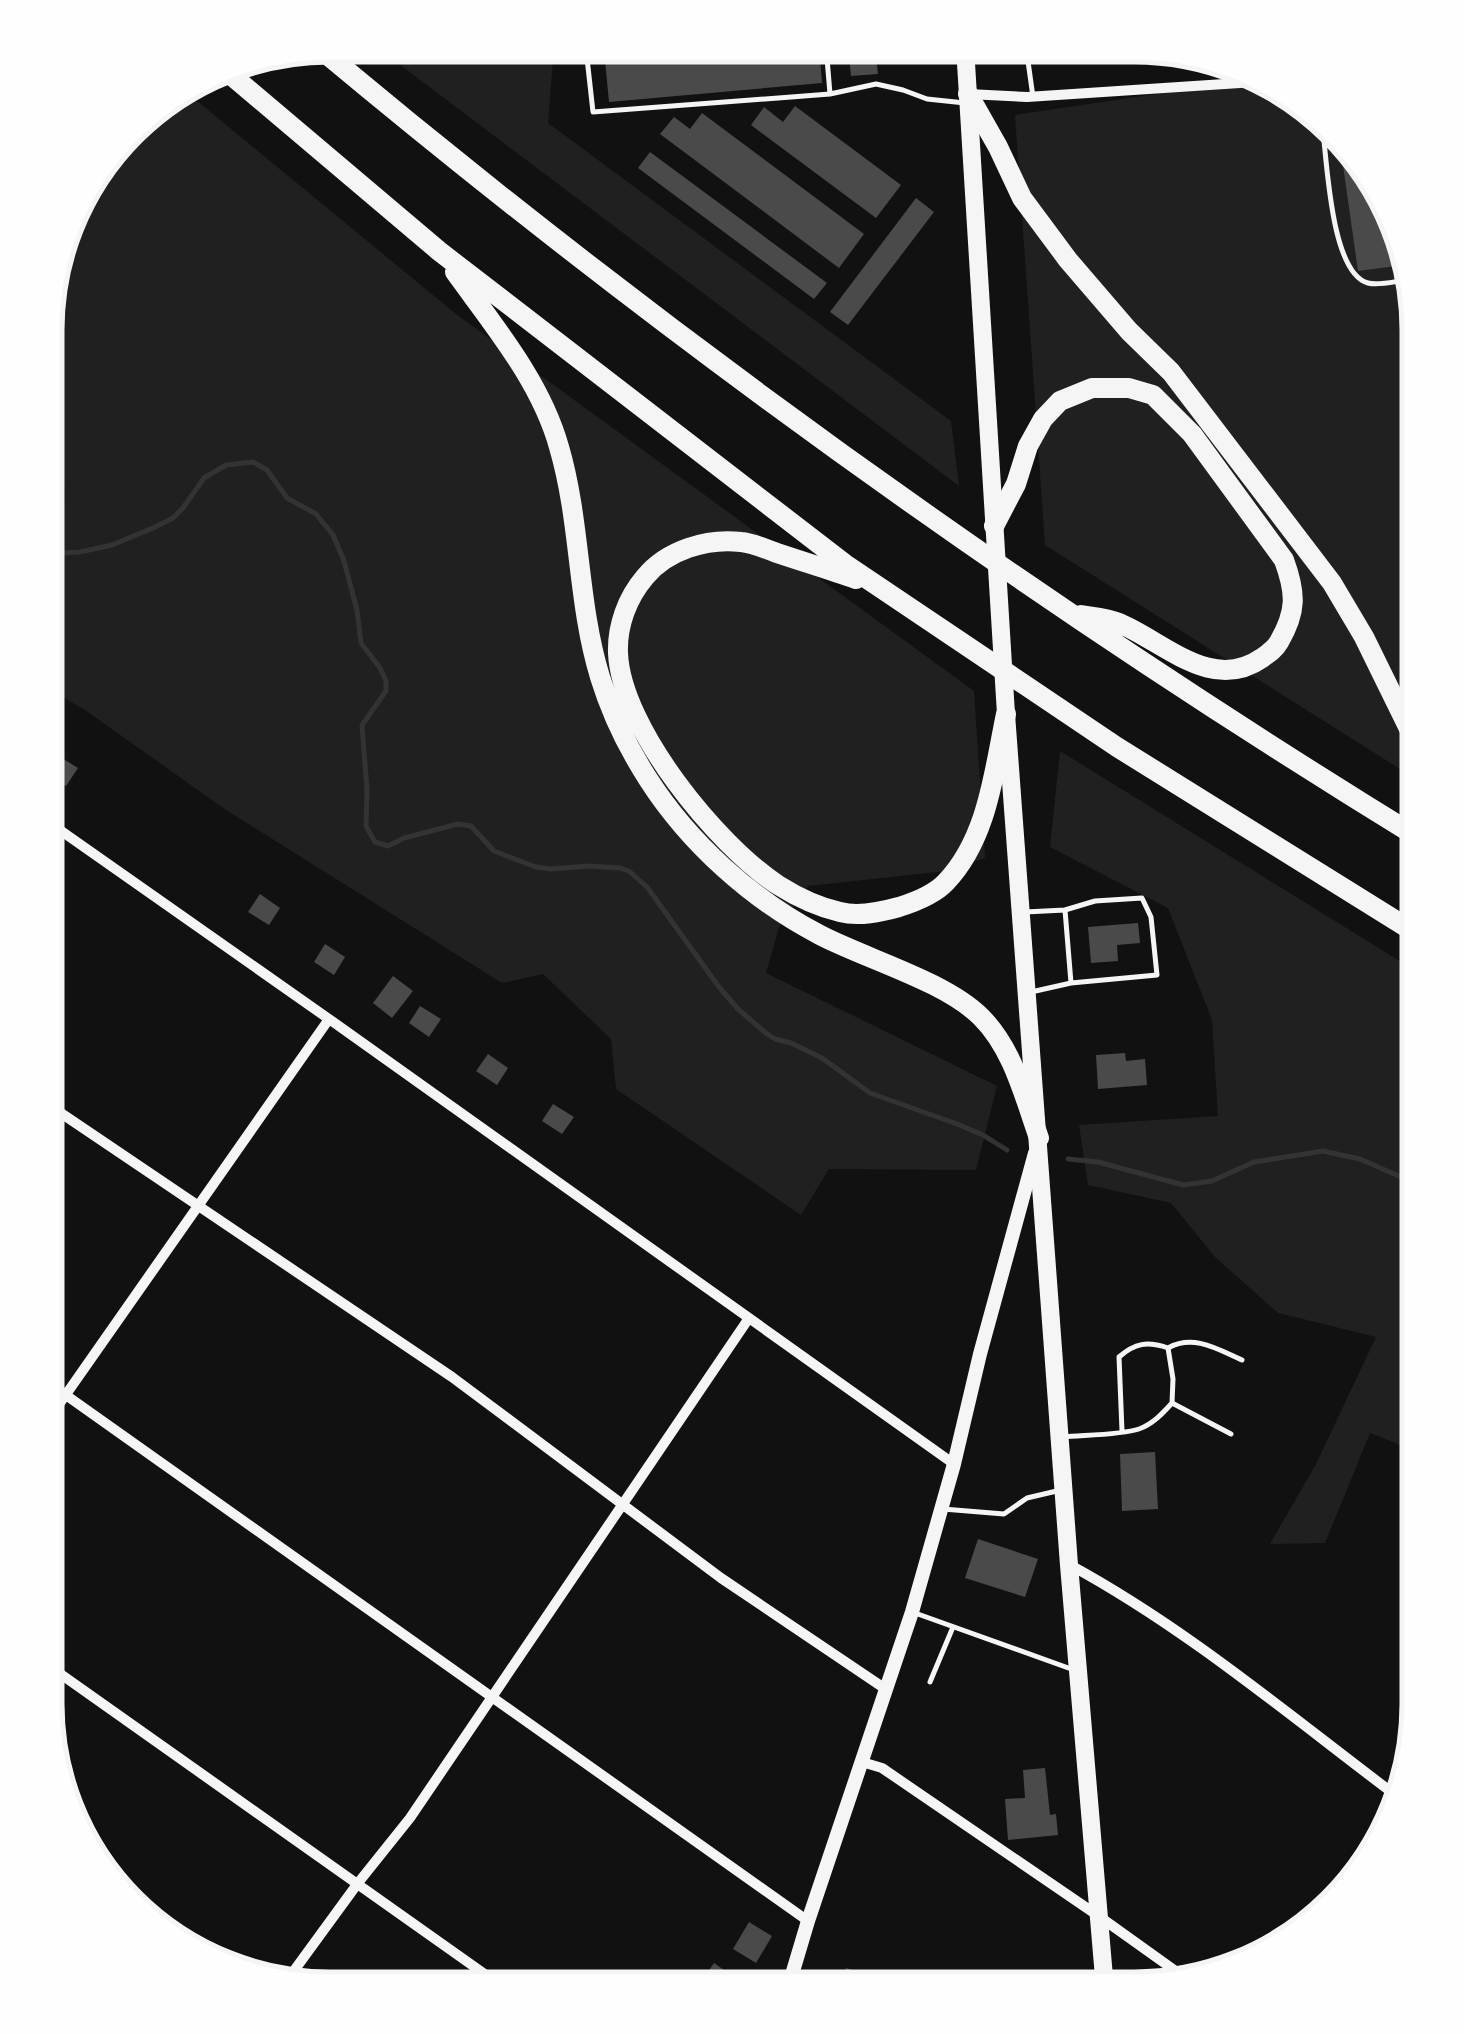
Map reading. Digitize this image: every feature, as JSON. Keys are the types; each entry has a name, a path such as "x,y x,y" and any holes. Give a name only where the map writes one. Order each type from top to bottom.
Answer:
{"highway":[{"path":"336,62 676,333 935,520 1174,682 1402,827"},
{"path":"237,79 439,251 845,564 1184,790 1402,924"},
{"path":"968,99 998,147 1022,198 1068,260 1129,331 1171,372 1332,583 1402,715"},
{"path":"439,251 494,326 548,415 569,482 586,612 600,676 622,734 649,781 684,827 762,900 818,935 947,993 979,1015 1001,1042 1039,1138"},
{"path":"994,526 1016,484 1028,446 1043,419 1060,401 1092,388 1129,388 1153,395 1192,434 1284,560 1292,583 1294,610 1276,648 1242,669 1222,671 1175,655 1117,622 1069,612"},
{"path":"880,587 744,542 711,542 671,556 652,569 636,588 620,628 618,650 626,694 647,738 681,791 732,846 776,884 812,904 845,914 880,912 916,902 944,885 964,859 982,823 1006,714"}],"main road":[{"path":"966,62 1006,714 1069,1565 1104,1972"}],"street":[{"path":"968,99 1237,83"},
{"path":"62,832 954,1464"},
{"path":"62,1399 329,1019"},
{"path":"62,1114 452,1377 720,1578 887,1690"},
{"path":"793,1972 912,1612 1039,1138"},
{"path":"295,1969 410,1818 750,1318"},
{"path":"62,1393 808,1921"},
{"path":"1069,1565 1133,1602 1220,1663 1387,1789"},
{"path":"62,1674 482,1972"},
{"path":"862,1762 882,1768 1171,1968"}],"lane":[{"path":"587,62 593,112 830,94 876,84 927,99 968,99"},
{"path":"827,62 830,94"},
{"path":"1028,62 1034,97"},
{"path":"1325,143 1336,230 1352,274 1370,284 1396,281"},
{"path":"1022,912 1142,898 1152,917 1158,975 1071,983 1028,992"},
{"path":"1065,910 1071,983"},
{"path":"1122,1431 1119,1358 1133,1345 1152,1342 1168,1348 1180,1342 1204,1342 1242,1360"},
{"path":"1060,1438 1138,1430 1159,1418 1172,1403 1168,1348"},
{"path":"1172,1403 1231,1434"},
{"path":"940,1509 1004,1514 1027,1498 1064,1490"},
{"path":"912,1612 1078,1671"},
{"path":"930,1682 954,1627"}],"shaded area":[{"path":"397,62 553,62 548,123 951,421 959,486"},
{"path":"1234,82 1268,98 1297,118 1346,167 1366,196 1387,244 1401,313 1402,770 1045,545 1015,115"},
{"path":"195,99 456,314 974,691 985,858 946,871 808,886 779,927 766,973 997,1086 976,1170 829,1169 801,1215 616,1089 611,1039 543,974 502,983 226,810 62,697 65,295 77,244 98,196 129,154 167,118"},
{"path":"1060,751 1402,962 1401,1445 1370,1433 1325,1543 1270,1544 1316,1464 1376,1337 1278,1313 1215,1257 1171,1203 1088,1185 1079,1125 1218,1116 1212,1020 1168,908 1050,847"}],"building":[{"path":"605,62 820,62 822,83 609,102"},
{"path":"850,62 877,62 878,74 851,76"},
{"path":"795,106 901,185 876,218 751,125 764,107 783,122"},
{"path":"702,113 864,234 839,268 660,134 674,117 690,129"},
{"path":"650,152 827,283 814,299 638,168"},
{"path":"1343,163 1374,212 1393,266 1358,271"},
{"path":"916,198 934,212 848,325 830,312"},
{"path":"62,758 78,768 66,786 62,783"},
{"path":"260,894 280,908 269,925 248,912"},
{"path":"1138,923 1140,943 1117,945 1118,961 1091,963 1088,927"},
{"path":"325,944 345,957 334,975 314,962"},
{"path":"393,976 413,991 392,1018 373,1003"},
{"path":"420,1006 441,1019 429,1037 409,1023"},
{"path":"1125,1053 1126,1061 1145,1059 1147,1085 1098,1089 1096,1055"},
{"path":"488,1054 508,1068 497,1085 476,1071"},
{"path":"553,1104 574,1117 562,1134 542,1121"},
{"path":"1155,1452 1158,1509 1122,1511 1120,1454"},
{"path":"978,1539 1038,1559 1025,1597 965,1578"},
{"path":"1045,1768 1050,1815 1056,1814 1058,1835 1008,1840 1005,1799 1025,1798 1023,1770"},
{"path":"749,1922 772,1936 756,1963 733,1949"},
{"path":"714,1963 727,1972 708,1972"}],"waterway":[{"path":"62,553 112,545 173,518 204,478 226,465 253,462 267,470 287,498 316,514 333,535 357,610 361,643 386,681 386,691 362,725 366,826 375,842 388,846 458,824 471,826 494,851 536,867 590,866 629,871 647,887 719,987 767,1034 822,1058 870,1093 957,1124 1007,1150"},
{"path":"1068,1159 1098,1162 1183,1185 1212,1181 1254,1162 1323,1151 1360,1159 1401,1177"}]}
